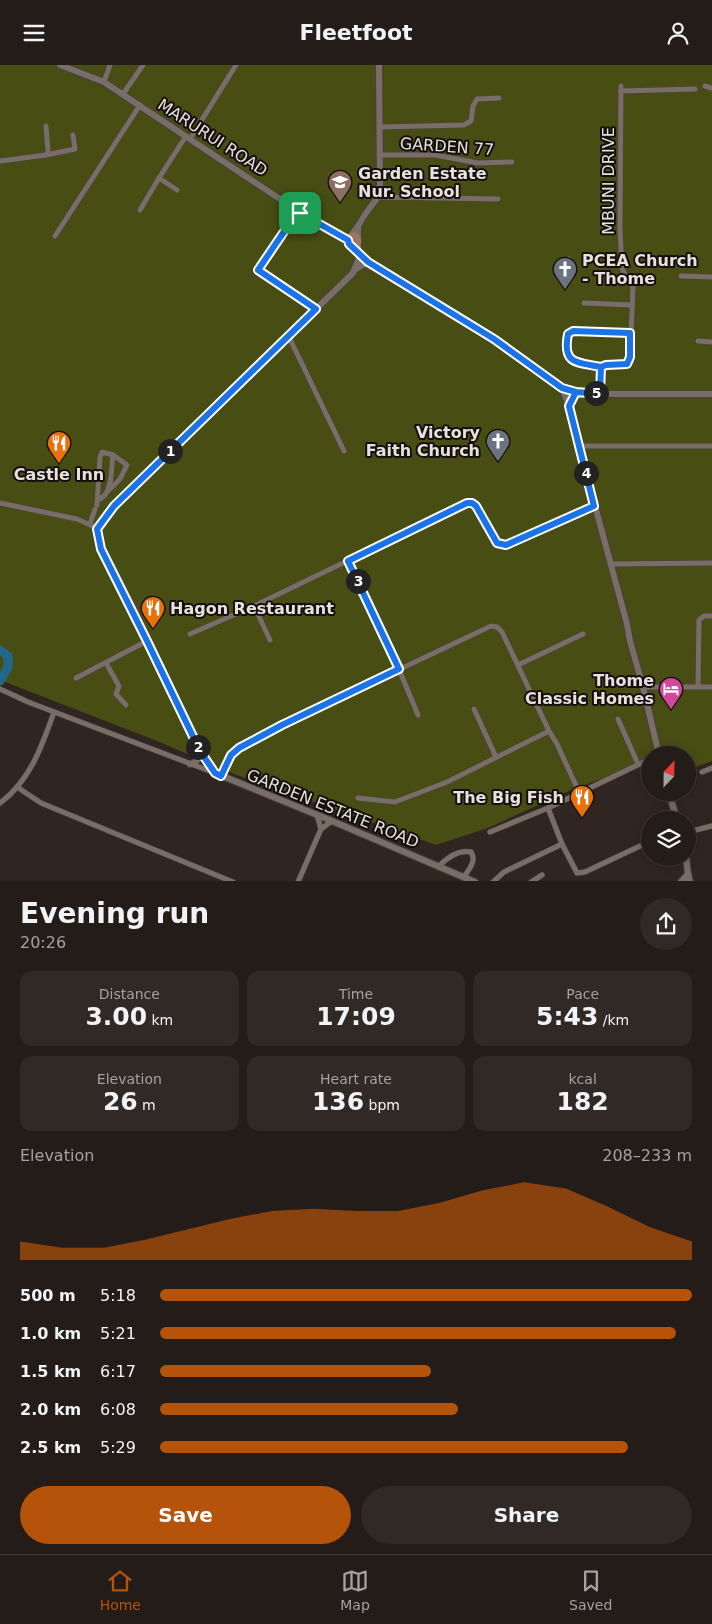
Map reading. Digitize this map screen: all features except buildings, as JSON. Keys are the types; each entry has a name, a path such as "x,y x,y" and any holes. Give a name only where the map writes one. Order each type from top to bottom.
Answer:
{"main road":[{"path":"353,241 359,254 368,262"}],"street":[{"name":"MARURUI ROAD","path":"60,65 104,82 298,211 353,241"},
{"path":"104,82 110,65"},
{"path":"123,94 143,65"},
{"path":"140,210 159,178 236,65"},
{"path":"353,241 358,226 378,197 381,176 379,65"},
{"path":"705,87 712,88"},
{"name":"MBUNI DRIVE","path":"601,367 627,364 629,362 633,287 622,269 620,228 621,88 695,89"},
{"path":"380,127 464,125 472,119 473,106 477,99 499,98"},
{"path":"55,236 140,105"},
{"path":"45,155 48,151 46,126"},
{"path":"0,161 75,149 73,135"},
{"name":"GARDEN 77","path":"380,155 435,155 478,163 512,162"},
{"path":"159,178 177,190"},
{"path":"378,197 498,199"},
{"path":"298,211 258,270 316,309"},
{"path":"355,270 359,254"},
{"path":"565,267 566,261 569,259"},
{"path":"97,529 114,506 355,270 368,262 494,339 562,388 576,392 600,394 712,394"},
{"path":"681,276 712,277"},
{"path":"584,303 632,305"},
{"path":"600,394 601,367 570,359 566,345 568,334 573,331 630,333"},
{"path":"288,337 344,451"},
{"path":"698,341 712,342"},
{"path":"562,388 569,406 657,746"},
{"path":"569,406 576,392"},
{"path":"579,446 712,446"},
{"path":"90,524 97,505 100,457 102,452 113,455 126,465 120,479 97,505"},
{"path":"108,491 113,455"},
{"path":"0,503 62,515 90,524 97,529 101,549 200,751 218,775"},
{"path":"190,634 254,606 467,503 472,503 476,506 497,543 506,545 594,506"},
{"path":"348,561 399,669 418,715"},
{"path":"610,564 712,563"},
{"path":"254,606 270,640"},
{"path":"698,686 699,620 704,616 712,616"},
{"path":"218,775 231,755 239,748 282,725 491,626 500,629 579,792"},
{"path":"518,665 583,634"},
{"path":"76,678 147,641"},
{"path":"106,663 118,686 116,694 126,705"},
{"path":"643,687 712,687"},
{"path":"0,689 28,702 218,775"},
{"path":"474,709 496,757"},
{"path":"0,803 18,787 40,752 54,712"},
{"path":"618,719 638,764"},
{"path":"358,798 380,802 401,801 433,786 448,782 549,731"},
{"path":"190,764 198,760 200,751"},
{"path":"490,832 548,808 641,763"},
{"path":"702,772 712,768"},
{"name":"GARDEN ESTATE ROAD","path":"218,775 475,881"},
{"path":"18,787 41,803 233,881"},
{"path":"548,808 562,845 575,870 580,873 640,846"},
{"path":"317,815 321,829"},
{"path":"298,881 321,829 332,821"},
{"path":"696,830 712,826"},
{"path":"493,881 504,872 562,845"},
{"path":"439,866 452,855 466,851 471,852 474,857 473,862 464,877"},
{"path":"687,866 690,881"},
{"path":"681,881 688,874"},
{"path":"531,881 542,875"}],"green space":[{"path":"0,65 712,65 712,761 696,767 696,746 641,746 641,764 571,790 488,828 436,845 234,774 157,741 0,680"}],"waterway":[{"path":"0,650 8,656 8,667 0,681"}],"place":[{"name":"Garden Estate Nur. School","path":"340,203"},
{"name":"PCEA Church - Thome","path":"565,290"},
{"name":"Victory Faith Church","path":"498,462"},
{"name":"Castle Inn","path":"59,464"},
{"name":"Hagon Restaurant","path":"153,629"},
{"name":"Thome Classic Homes","path":"671,710"},
{"name":"The Big Fish","path":"582,818"}],"route":[{"path":"300,213 298,211 258,270 316,309 114,506 97,529 101,549 203,757 215,773 221,776 231,755 239,748 282,725 399,669 348,561 469,502 475,504 499,545 506,545 594,506 569,406 576,392 600,394 601,367 627,364 630,357 630,333 573,331 568,334 567,338 566,345 569,357 574,361 601,367 600,394 591,393 576,392 562,388 494,339 368,262 349,244 348,240 300,213"}]}
